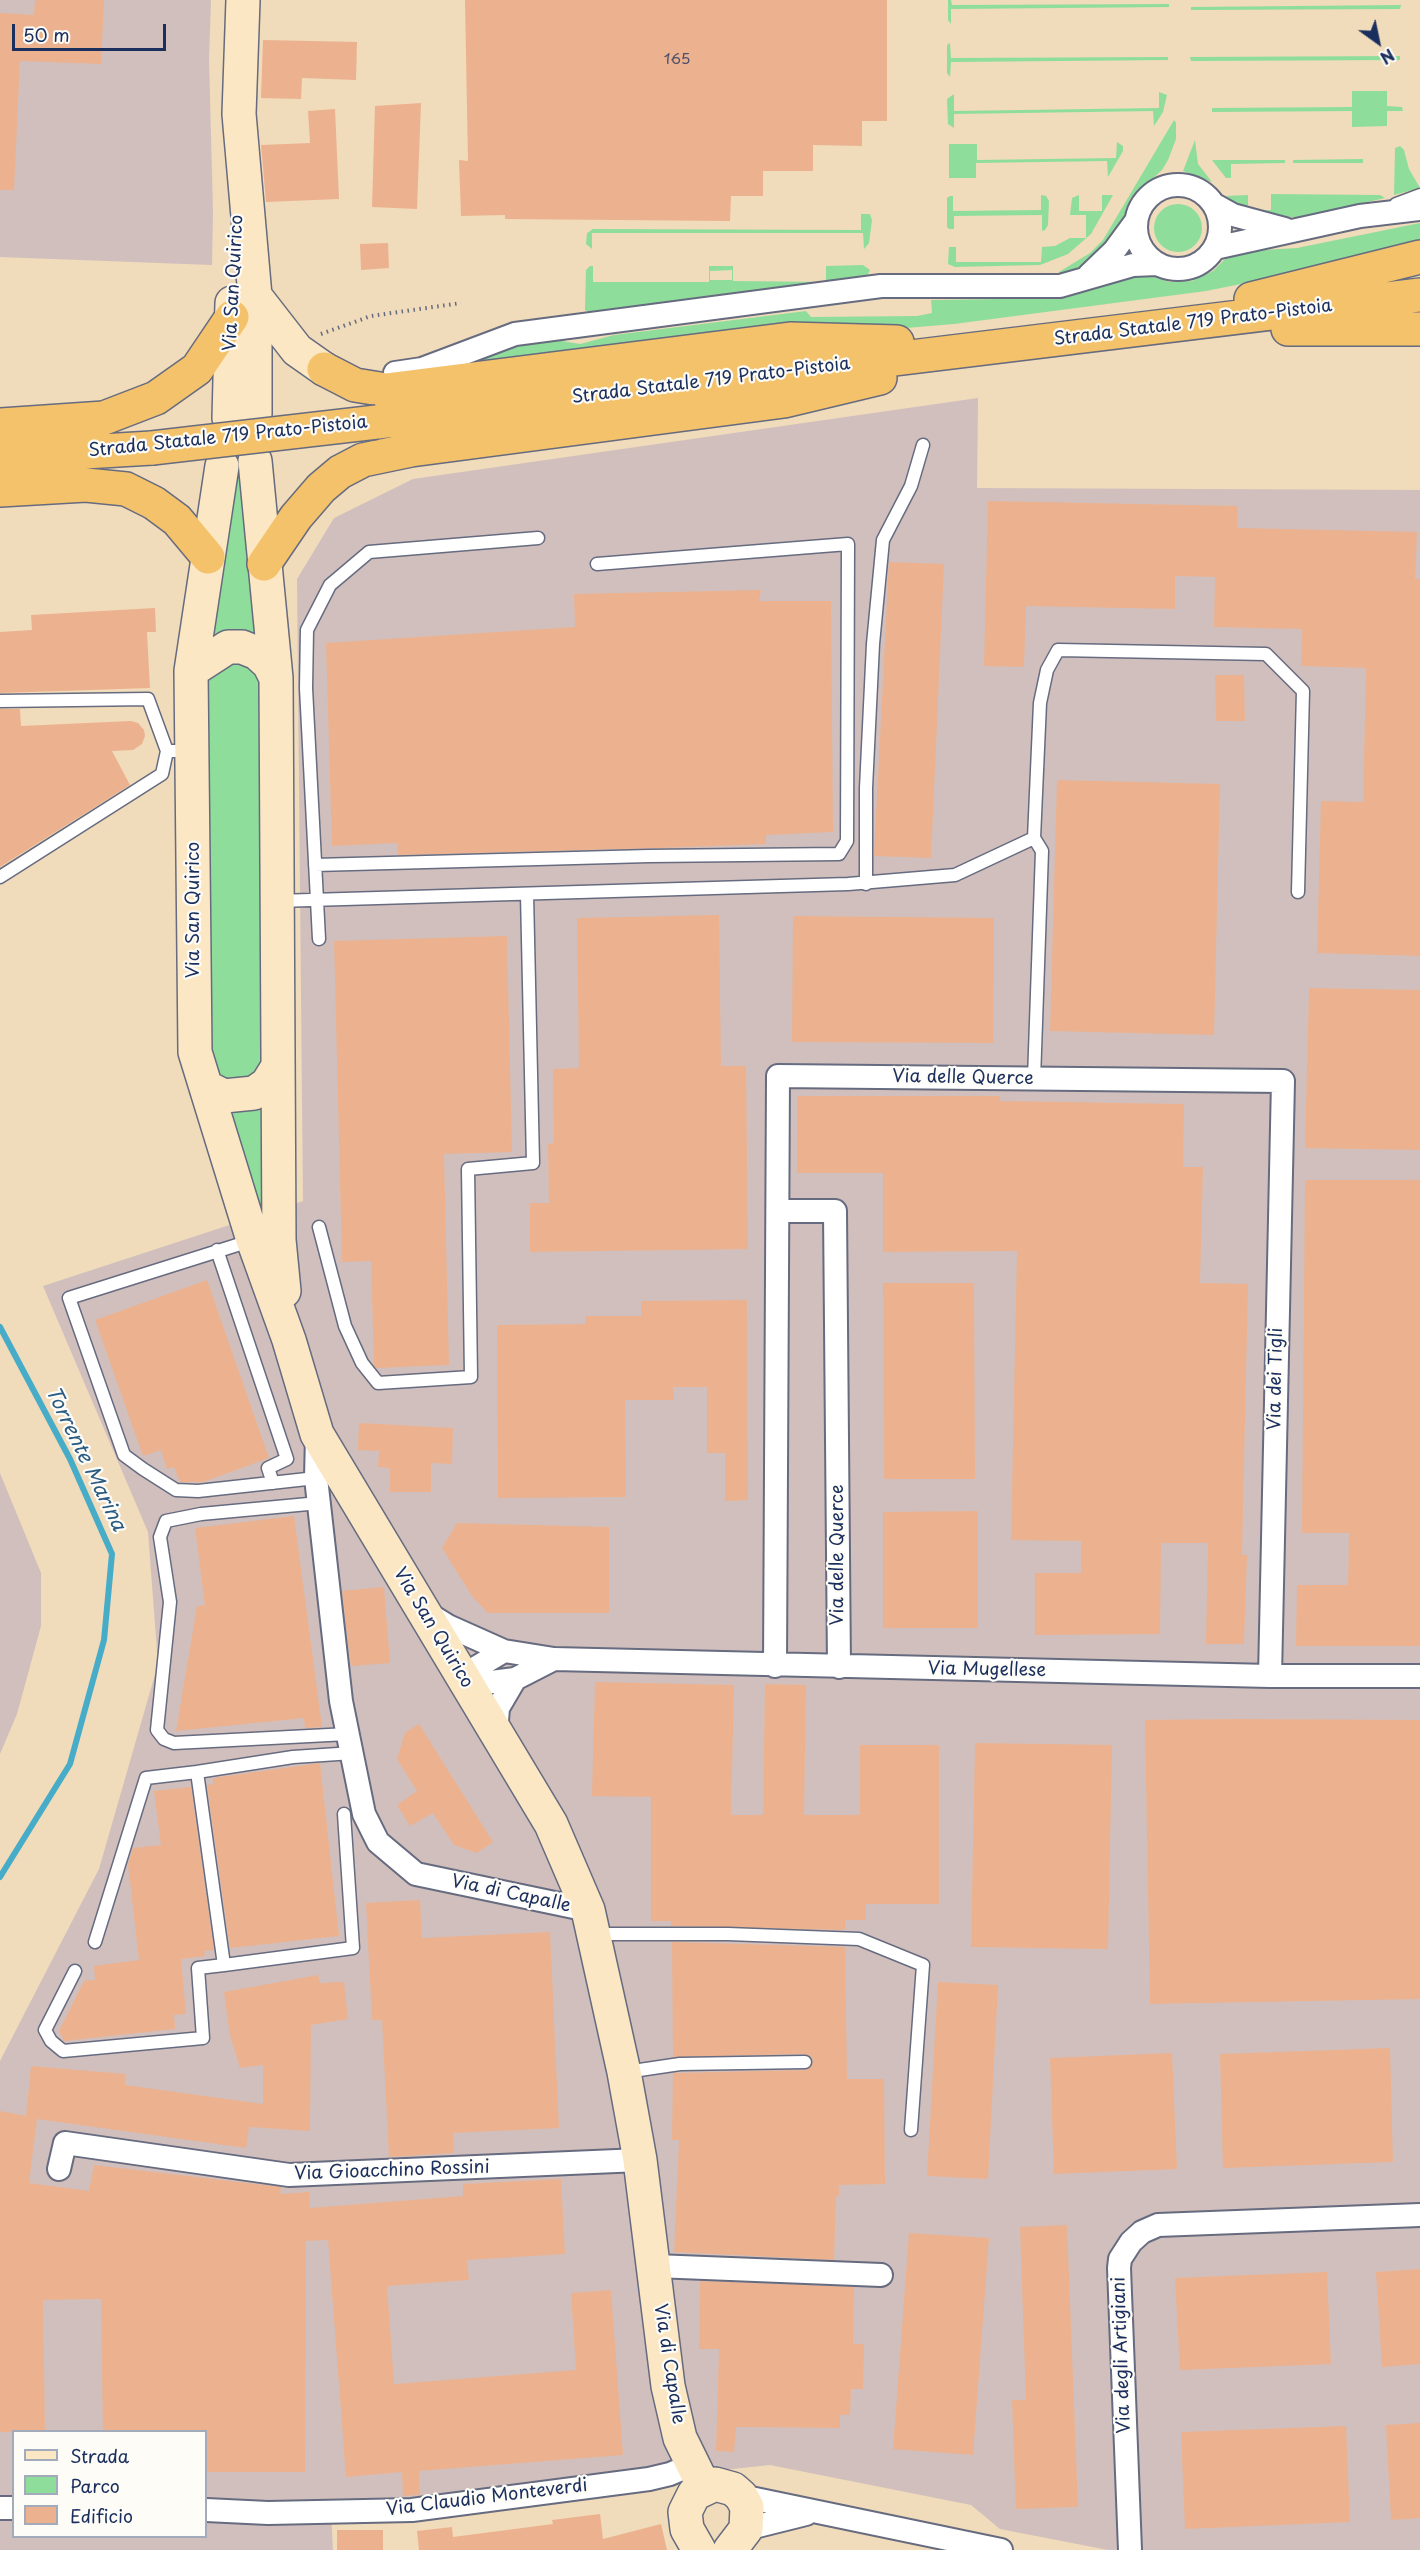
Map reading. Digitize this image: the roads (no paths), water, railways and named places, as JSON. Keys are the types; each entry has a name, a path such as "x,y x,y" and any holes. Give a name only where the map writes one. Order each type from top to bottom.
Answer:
{"highway":[{"path":"1145,329 1310,283 1420,257"},
{"name":"Strada Statale 719 Prato-Pistoia","path":"0,457 152,448 1420,295"},
{"path":"0,425 104,418 156,398 198,369 243,307"},
{"path":"1145,329 1420,329"},
{"path":"324,369 355,385 386,390 790,339 1016,344"},
{"path":"264,564 296,517 321,488 340,472 363,460 411,450 784,401 1016,344"},
{"path":"0,490 86,485 126,489 154,503 177,520 208,557"}],"street":[{"name":"Via San Quirico","path":"242,416 243,307 239,73 243,0"},
{"path":"1088,276 1114,251 1136,220 1148,197 1171,185 1196,189 1215,205 1233,214 1289,230"},
{"path":"1215,205 1220,227 1215,248"},
{"path":"243,307 324,369 385,374 422,369 515,334 880,286 1060,286 1088,276 1133,265 1158,264 1183,269 1196,266 1215,248 1360,216 1420,209"},
{"path":"1136,220 1140,246 1158,264"},
{"name":"Via San Quirico","path":"255,461 276,678 279,1240 289,1340"},
{"name":"Via San Quirico","path":"222,466 180,751 195,1052 253,1240 289,1340 317,1434 551,1824 592,1922"},
{"path":"191,671 228,647 242,647 257,653 269,664 276,678"},
{"path":"206,1087 224,1096 254,1092 267,1084 277,1068"},
{"name":"Via delle Querce","path":"775,1666 778,1076 1283,1081"},
{"name":"Via dei Tigli","path":"1270,1676 1283,1081"},
{"name":"Via delle Querce","path":"778,1211 835,1211 839,1667"},
{"name":"Via di Capalle","path":"317,1434 316,1479 340,1701 364,1814 378,1842 416,1874 525,1896 592,1922 640,2160 655,2266 668,2386 680,2438 699,2476"},
{"name":"Via Mugellese","path":"421,1610 448,1626 504,1651 554,1659 1270,1676 1420,1676"},
{"path":"468,1685 477,1667 504,1651"},
{"name":"Via Mugellese","path":"468,1685 515,1679 554,1659"},
{"path":"496,1733 498,1708 515,1679"},
{"name":"Via Gioacchino Rossini","path":"59,2169 65,2143 289,2175 640,2160"},
{"name":"Via degli Artigiani","path":"1130,2550 1119,2268 1120,2259 1131,2241 1142,2232 1158,2225 1420,2215"},
{"path":"655,2266 881,2275"},
{"name":"Via Claudio Monteverdi","path":"207,2510 268,2512 412,2510 649,2479 670,2474 699,2476"},
{"path":"811,2513 717,2548 696,2544 685,2523 685,2512 694,2494 699,2476 726,2486 741,2496 811,2513 1001,2550"},
{"path":"737,2540 747,2507 741,2496"}],"lane":[{"path":"1360,216 1420,195"},
{"path":"866,884 867,788 873,656 883,540 911,486 923,444"},
{"path":"318,939 306,688 307,630 330,585 369,552 538,538"},
{"path":"315,865 649,856 839,854 848,841 848,544 597,564"},
{"path":"1034,1079 1042,851 1034,838 1040,702 1047,670 1058,650 1266,654 1303,691 1298,892"},
{"path":"0,701 148,699 180,751 162,774 0,877"},
{"path":"276,901 866,884 955,875 1034,838"},
{"path":"320,1227 345,1326 362,1363 378,1383 471,1377 468,1169 533,1162 527,894"},
{"path":"253,1240 69,1298 124,1455 176,1490 198,1491 316,1479"},
{"path":"217,1250 287,1459 268,1468 273,1483"},
{"path":"319,1503 201,1514 166,1521 160,1537 170,1602 157,1730 164,1739 174,1743 350,1743"},
{"path":"95,1942 146,1778 293,1757 350,1743"},
{"path":"197,1772 224,1965"},
{"path":"75,1971 45,2030 51,2041 63,2051 203,2038 198,1968 352,1948 344,1814"},
{"path":"592,1922 728,1934 860,1939 922,1965 911,2130"},
{"path":"624,2072 681,2064 805,2062"}],"waterway":[{"name":"Torrente Marina","path":"0,1327 70,1459 112,1554 104,1640 70,1764 0,1877"}]}
